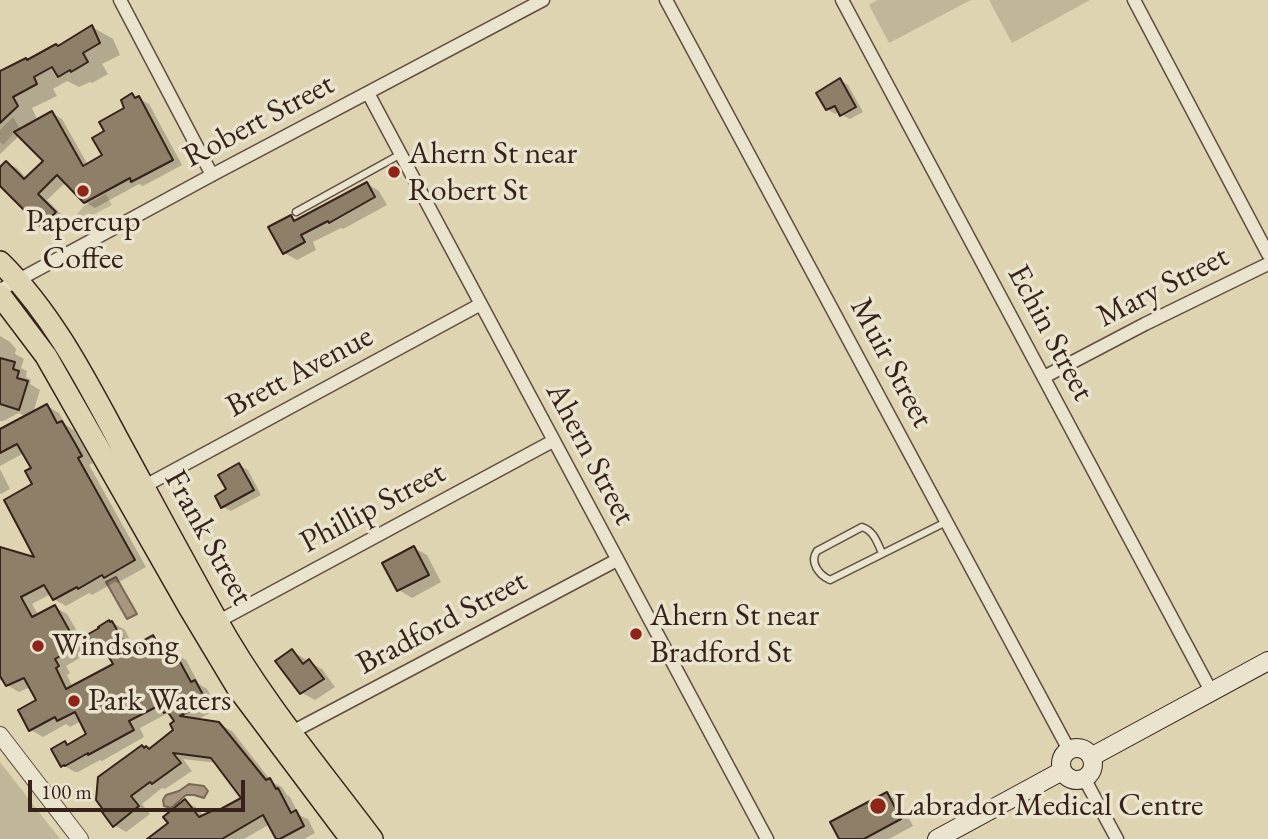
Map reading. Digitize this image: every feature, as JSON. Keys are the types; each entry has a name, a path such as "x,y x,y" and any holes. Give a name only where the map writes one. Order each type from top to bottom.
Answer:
{"highway":[{"name":"Frank Street","path":"0,262 9,285 46,317 83,374 217,622 244,666 372,839"},
{"name":"Frank Street","path":"0,295 46,356 237,687 351,839"}],"main road":[{"path":"1091,757 1268,661"},
{"path":"1083,749 1091,757 1092,770 1084,778 1075,780 1062,771 1062,757 1069,750 1083,749"},
{"path":"937,839 1062,771"}],"street":[{"path":"120,0 212,175"},
{"name":"Robert Street","path":"9,285 542,0"},
{"name":"Muir Street","path":"666,0 1069,750"},
{"name":"Echin Street","path":"842,0 1211,691"},
{"path":"1134,0 1268,254"},
{"name":"Ahern Street","path":"369,93 767,839"},
{"name":"Mary Street","path":"1044,377 1144,324 1268,264"},
{"name":"Brett Avenue","path":"143,486 481,304"},
{"name":"Phillip Street","path":"217,622 553,441"},
{"name":"Bradford Street","path":"292,732 617,560"},
{"path":"0,735 80,839"},
{"path":"1084,778 1117,839"}],"lane":[{"path":"296,212 401,154"},
{"path":"882,553 872,533 862,527 817,551 814,562 822,577 830,580 946,522"}],"shaded area":[{"path":"877,0 971,0 889,43 869,5"},
{"path":"989,0 1090,0 1012,43"},
{"path":"13,117 20,129 12,133 3,145 0,142 0,130"},
{"path":"106,194 112,205 81,221 76,215 84,206"},
{"path":"116,577 137,614 127,619 106,582"},
{"path":"0,762 60,839 0,839"},
{"path":"189,784 204,786 208,791 204,798 186,795 171,808 164,806 166,795"}],"building":[{"path":"92,25 100,43 83,53 88,62 58,77 52,67 34,77 37,84 13,97 18,106 0,123 0,71 56,44 58,46"},
{"path":"840,78 856,107 840,116 835,106 826,110 816,93"},
{"path":"132,93 135,98 139,96 173,160 131,182 130,178 84,203 57,175 38,194 56,212 41,227 0,186 0,167 6,161 24,179 43,161 14,132 52,111 83,166 102,155 92,138 104,131 99,122 124,108 121,100"},
{"path":"367,182 375,197 329,223 328,221 301,235 305,242 283,254 268,227 291,215 294,221"},
{"path":"0,358 15,362 13,369 19,371 17,378 28,381 19,410 0,404"},
{"path":"47,404 57,423 62,421 76,445 82,456 78,458 135,560 104,578 102,575 53,600 44,585 21,597 32,617 55,605 78,646 55,659 59,666 56,668 66,689 113,664 100,642 85,651 78,640 109,620 128,649 153,635 164,656 174,651 191,682 195,680 207,702 180,716 219,722 266,780 270,778 291,813 296,810 304,826 276,839 263,815 222,839 147,839 168,823 163,817 185,799 199,817 241,798 211,758 173,753 181,763 131,796 139,806 113,827 96,800 98,777 142,745 149,749 173,730 170,724 174,721 167,711 164,713 158,706 129,721 134,730 61,767 51,749 65,741 67,745 86,734 75,712 57,721 55,717 29,731 18,710 36,700 24,678 6,686 0,676 0,547 34,557 4,500 32,484 25,471 31,468 17,444 0,453 0,429"},
{"path":"239,463 254,490 221,508 215,496 226,489 218,475"},
{"path":"414,546 429,575 397,591 382,563"},
{"path":"292,649 303,664 309,659 324,679 300,694 275,661"},
{"name":"Labrador Medical Centre","path":"887,792 901,819 864,839 839,839 830,822"}],"place":[{"name":"Ahern St near Robert St","path":"394,172"},
{"name":"Papercup Coffee","path":"83,191"},
{"name":"Ahern St near Bradford St","path":"636,634"},
{"name":"Windsong","path":"38,646"},
{"name":"Park Waters","path":"74,701"},
{"name":"Labrador Medical Centre","path":"878,806"}]}
